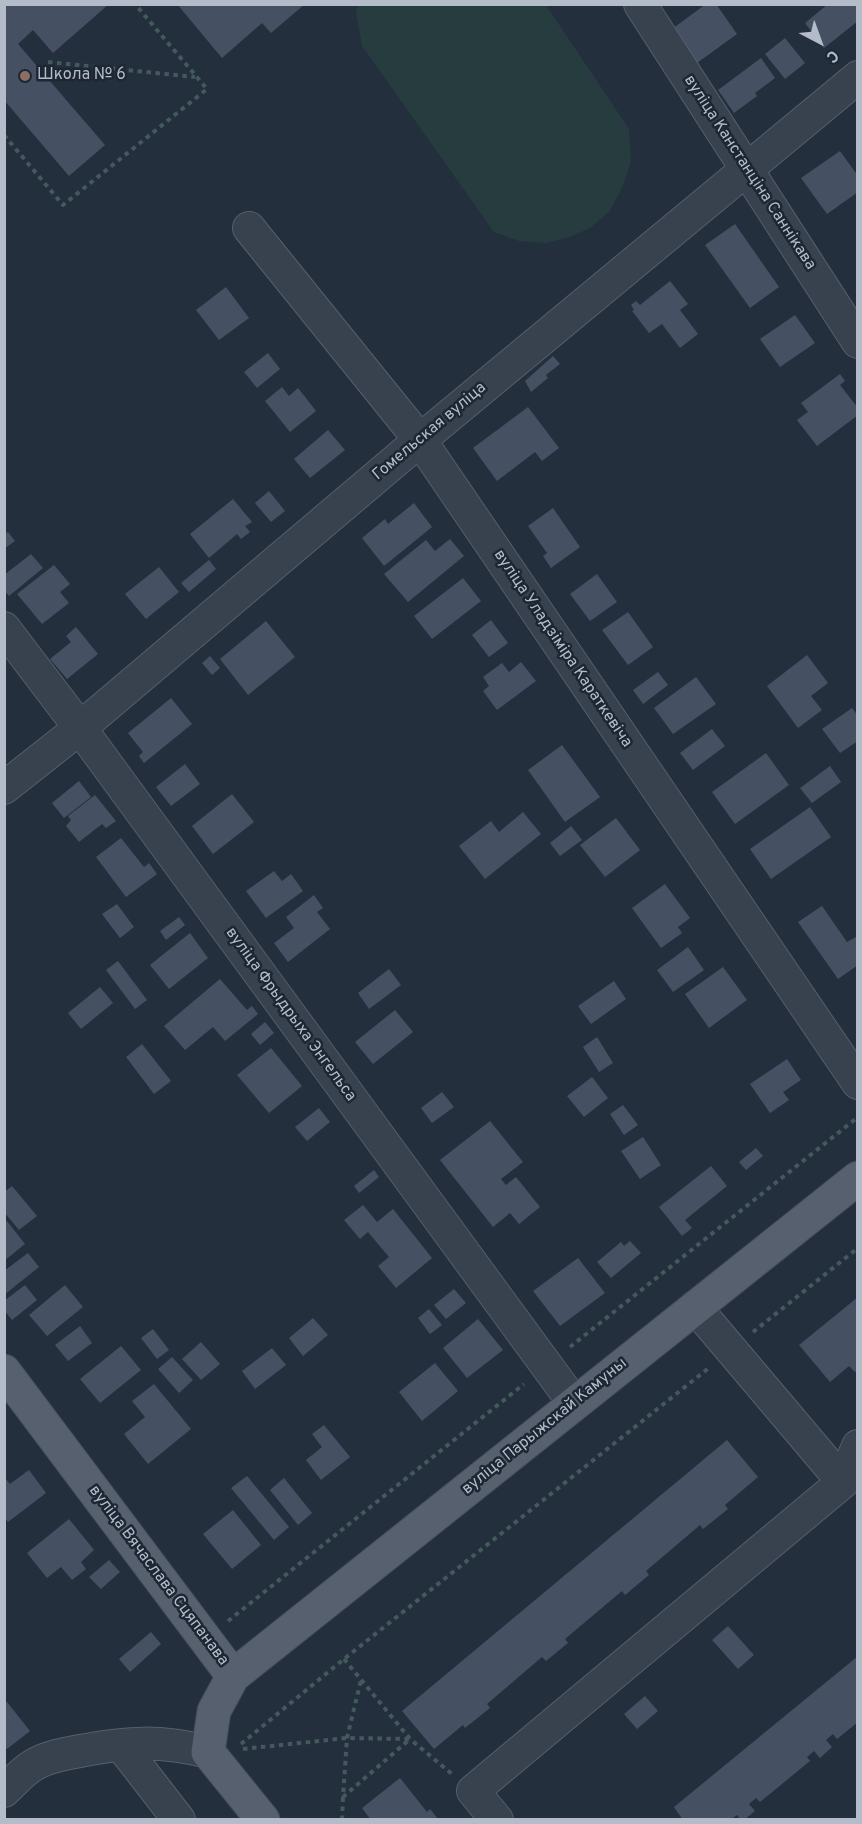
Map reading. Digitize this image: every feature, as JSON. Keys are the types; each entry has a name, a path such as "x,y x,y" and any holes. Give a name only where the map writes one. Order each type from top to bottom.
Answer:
{"main road":[{"name":"вуліца Парыжскай Камуны","path":"233,1676 858,1178"},
{"name":"вуліца Вячаслава Сцяпанава","path":"4,1371 233,1676 214,1712 208,1752"},
{"path":"208,1752 263,1820"}],"street":[{"name":"вуліца Канстанціна Саннікава","path":"640,4 858,342"},
{"name":"Гомельская вуліца","path":"4,788 80,728 420,440 858,77"},
{"name":"вуліца Уладзіміра Караткевіча","path":"249,228 420,440 858,1083"},
{"name":"вуліца Фрыдрыха Энгельса","path":"4,627 574,1403"},
{"path":"695,1307 843,1482"},
{"path":"497,1820 473,1791 843,1482 858,1446"},
{"path":"4,1791 32,1766 57,1756 139,1743 181,1745 208,1752"},
{"path":"121,1745 179,1820"}],"path":[{"path":"4,135 63,205 207,89 135,4"},
{"path":"48,62 196,77"},
{"path":"221,1627 858,1117"},
{"path":"410,1739 347,1738 233,1750 858,1248"},
{"path":"344,1659 410,1739 473,1791"},
{"path":"342,1820 347,1738 361,1680"},
{"path":"343,1797 410,1739"}],"green space":[{"path":"358,4 546,5 629,129 631,161 622,188 609,212 590,228 570,237 546,243 519,241 494,232 362,46 356,12"}],"building":[{"name":"Школа № 6","path":"4,4 109,4 53,53 33,30 18,44 105,145 69,176 4,100"},
{"path":"177,4 305,4 271,33 262,23 222,58"},
{"path":"706,4 716,4 737,34 697,63 672,29"},
{"path":"828,4 858,4 858,21 824,48 805,23"},
{"path":"785,38 805,63 785,79 765,54"},
{"path":"761,58 775,78 755,93 757,96 734,113 718,90"},
{"path":"840,151 858,176 858,192 827,214 801,178"},
{"path":"735,224 779,287 750,308 705,245"},
{"path":"670,281 688,304 680,310 698,334 680,348 662,324 649,333 632,311 634,310 631,305 636,301 640,305"},
{"path":"226,287 249,318 219,340 196,310"},
{"path":"795,315 815,343 780,367 760,339"},
{"path":"268,353 280,369 257,388 244,372"},
{"path":"553,356 560,364 546,375 548,378 531,392 525,381"},
{"path":"840,374 845,381 840,385 858,408 858,415 817,446 797,420 808,412 801,403"},
{"path":"282,387 289,396 298,388 316,411 290,432 265,401"},
{"path":"528,407 559,448 542,461 535,452 497,481 473,448"},
{"path":"328,430 345,450 310,478 294,459"},
{"path":"269,491 285,511 271,522 255,503"},
{"path":"233,499 252,522 245,526 250,532 241,539 237,534 209,558 190,534"},
{"path":"414,503 432,527 384,566 362,538 385,519 388,524"},
{"path":"553,508 580,547 551,568 543,556 547,553 528,526"},
{"path":"8,532 15,541 4,549 4,534"},
{"path":"450,539 464,556 408,602 384,574 426,540 435,551"},
{"path":"31,554 43,568 9,596 4,590 4,575"},
{"path":"209,560 216,569 189,592 181,583"},
{"path":"54,565 70,584 60,592 69,603 42,624 17,594"},
{"path":"159,567 179,592 146,619 125,594"},
{"path":"597,574 617,602 590,621 570,594"},
{"path":"463,578 481,601 432,639 414,616"},
{"path":"628,612 653,647 628,665 602,630"},
{"path":"491,620 508,643 489,657 472,635"},
{"path":"266,621 295,657 248,695 220,659"},
{"path":"76,627 98,654 67,679 50,659 71,642 66,636"},
{"path":"807,655 828,683 811,696 822,710 798,728 767,686"},
{"path":"210,656 220,668 212,675 202,663"},
{"path":"521,662 536,681 497,710 483,691 489,686 483,677 502,663 509,672"},
{"path":"658,672 668,685 643,704 633,690"},
{"path":"696,677 716,704 673,734 654,708"},
{"path":"171,698 192,724 144,763 139,756 143,752 128,733"},
{"path":"852,708 858,716 858,741 840,753 822,729"},
{"path":"712,729 725,746 693,770 680,753"},
{"path":"562,745 600,797 565,822 528,770"},
{"path":"766,753 789,785 735,824 712,792"},
{"path":"185,764 200,784 171,806 156,787"},
{"path":"830,766 841,782 812,803 800,788"},
{"path":"79,781 91,797 64,818 52,803"},
{"path":"232,794 254,822 213,854 192,826"},
{"path":"95,795 116,821 106,828 102,824 79,842 66,826 71,820 68,816"},
{"path":"810,807 831,837 771,879 750,849"},
{"path":"523,812 541,834 485,879 459,846 491,821 499,832"},
{"path":"616,818 640,850 605,877 580,845"},
{"path":"571,826 582,840 560,856 550,843"},
{"path":"121,838 144,867 149,863 157,874 126,897 96,857"},
{"path":"274,871 282,881 291,874 303,891 266,918 246,891"},
{"path":"665,884 690,918 678,927 682,933 661,948 632,908"},
{"path":"314,895 323,908 317,912 330,929 288,962 274,943 294,928 286,917"},
{"path":"117,904 134,927 120,938 102,914"},
{"path":"822,906 847,942 856,937 858,939 858,965 838,979 798,922"},
{"path":"179,917 185,925 166,940 160,931"},
{"path":"190,933 208,958 169,989 150,965"},
{"path":"688,947 704,970 673,992 657,970"},
{"path":"118,961 147,1000 135,1009 106,970"},
{"path":"723,967 747,1000 709,1028 685,994"},
{"path":"389,969 401,985 369,1009 358,993"},
{"path":"220,979 247,1010 252,1006 258,1014 225,1041 213,1027 185,1050 164,1026"},
{"path":"614,981 626,999 591,1024 578,1006"},
{"path":"100,987 113,1003 81,1029 68,1013"},
{"path":"395,1010 413,1032 373,1064 355,1042"},
{"path":"265,1022 274,1033 260,1045 251,1034"},
{"path":"597,1037 613,1063 599,1072 583,1047"},
{"path":"142,1044 171,1081 154,1094 126,1057"},
{"path":"271,1048 302,1086 269,1113 237,1075"},
{"path":"787,1059 801,1080 783,1092 789,1100 770,1113 750,1084"},
{"path":"592,1077 608,1098 584,1117 567,1096"},
{"path":"442,1092 454,1107 432,1123 421,1108"},
{"path":"623,1105 638,1125 624,1135 610,1114"},
{"path":"319,1108 330,1122 307,1141 295,1127"},
{"path":"490,1121 523,1162 501,1179 506,1185 516,1177 540,1207 519,1224 510,1213 493,1227 440,1160"},
{"path":"643,1137 661,1165 640,1179 621,1151"},
{"path":"756,1148 763,1156 746,1170 739,1162"},
{"path":"711,1166 727,1186 685,1220 692,1228 682,1236 659,1207"},
{"path":"374,1170 379,1177 359,1193 354,1186"},
{"path":"12,1186 37,1216 19,1230 4,1212 4,1192"},
{"path":"363,1205 377,1222 393,1209 432,1258 396,1288 378,1266 389,1257 368,1232 360,1239 344,1220"},
{"path":"7,1221 25,1244 4,1261 4,1223"},
{"path":"630,1241 641,1253 611,1278 597,1262 621,1242 624,1246"},
{"path":"28,1253 39,1267 4,1295 4,1271"},
{"path":"578,1258 605,1293 560,1326 533,1291"},
{"path":"25,1285 37,1300 12,1320 4,1310 4,1301"},
{"path":"65,1285 83,1307 47,1336 29,1315"},
{"path":"454,1289 466,1303 446,1319 434,1305"},
{"path":"858,1297 858,1370 855,1372 849,1366 830,1382 799,1345"},
{"path":"429,1309 442,1325 430,1334 418,1318"},
{"path":"313,1318 328,1335 303,1356 289,1338"},
{"path":"478,1319 503,1350 467,1378 443,1348"},
{"path":"80,1326 92,1343 68,1361 55,1345"},
{"path":"153,1329 169,1350 157,1359 141,1338"},
{"path":"201,1342 220,1364 201,1380 182,1359"},
{"path":"121,1346 141,1370 100,1403 80,1379"},
{"path":"272,1348 286,1365 255,1389 242,1371"},
{"path":"172,1357 193,1380 179,1393 158,1369"},
{"path":"435,1363 458,1391 422,1421 399,1392"},
{"path":"154,1384 191,1429 148,1464 124,1434 145,1417 132,1401"},
{"path":"324,1425 350,1457 321,1480 306,1460 322,1447 312,1434"},
{"path":"727,1440 758,1477 725,1505 728,1509 703,1529 700,1525 646,1571 649,1575 625,1595 622,1591 565,1639 568,1643 546,1661 542,1657 487,1704 490,1708 465,1728 463,1725 434,1749 402,1711"},
{"path":"29,1470 46,1493 8,1522 4,1517 4,1477 10,1484"},
{"path":"247,1476 289,1527 274,1540 231,1488"},
{"path":"284,1478 312,1513 298,1525 270,1490"},
{"path":"233,1510 261,1545 232,1569 203,1534"},
{"path":"69,1519 94,1550 81,1562 86,1569 72,1580 61,1567 47,1578 27,1553"},
{"path":"109,1560 120,1572 101,1589 89,1577"},
{"path":"728,1626 754,1655 738,1669 712,1640"},
{"path":"151,1632 161,1644 130,1672 119,1659"},
{"path":"858,1656 858,1722 837,1739 833,1734 826,1740 832,1747 820,1758 814,1751 807,1757 810,1761 760,1802 756,1798 749,1804 755,1811 744,1820 737,1815 730,1820 683,1820 674,1807"},
{"path":"645,1696 658,1711 637,1729 624,1714"},
{"path":"7,1702 30,1731 7,1749 4,1746 4,1703"},
{"path":"400,1778 427,1812 430,1809 439,1820 371,1820 362,1808"}],"place":[{"name":"Школа № 6","path":"25,76"}]}
